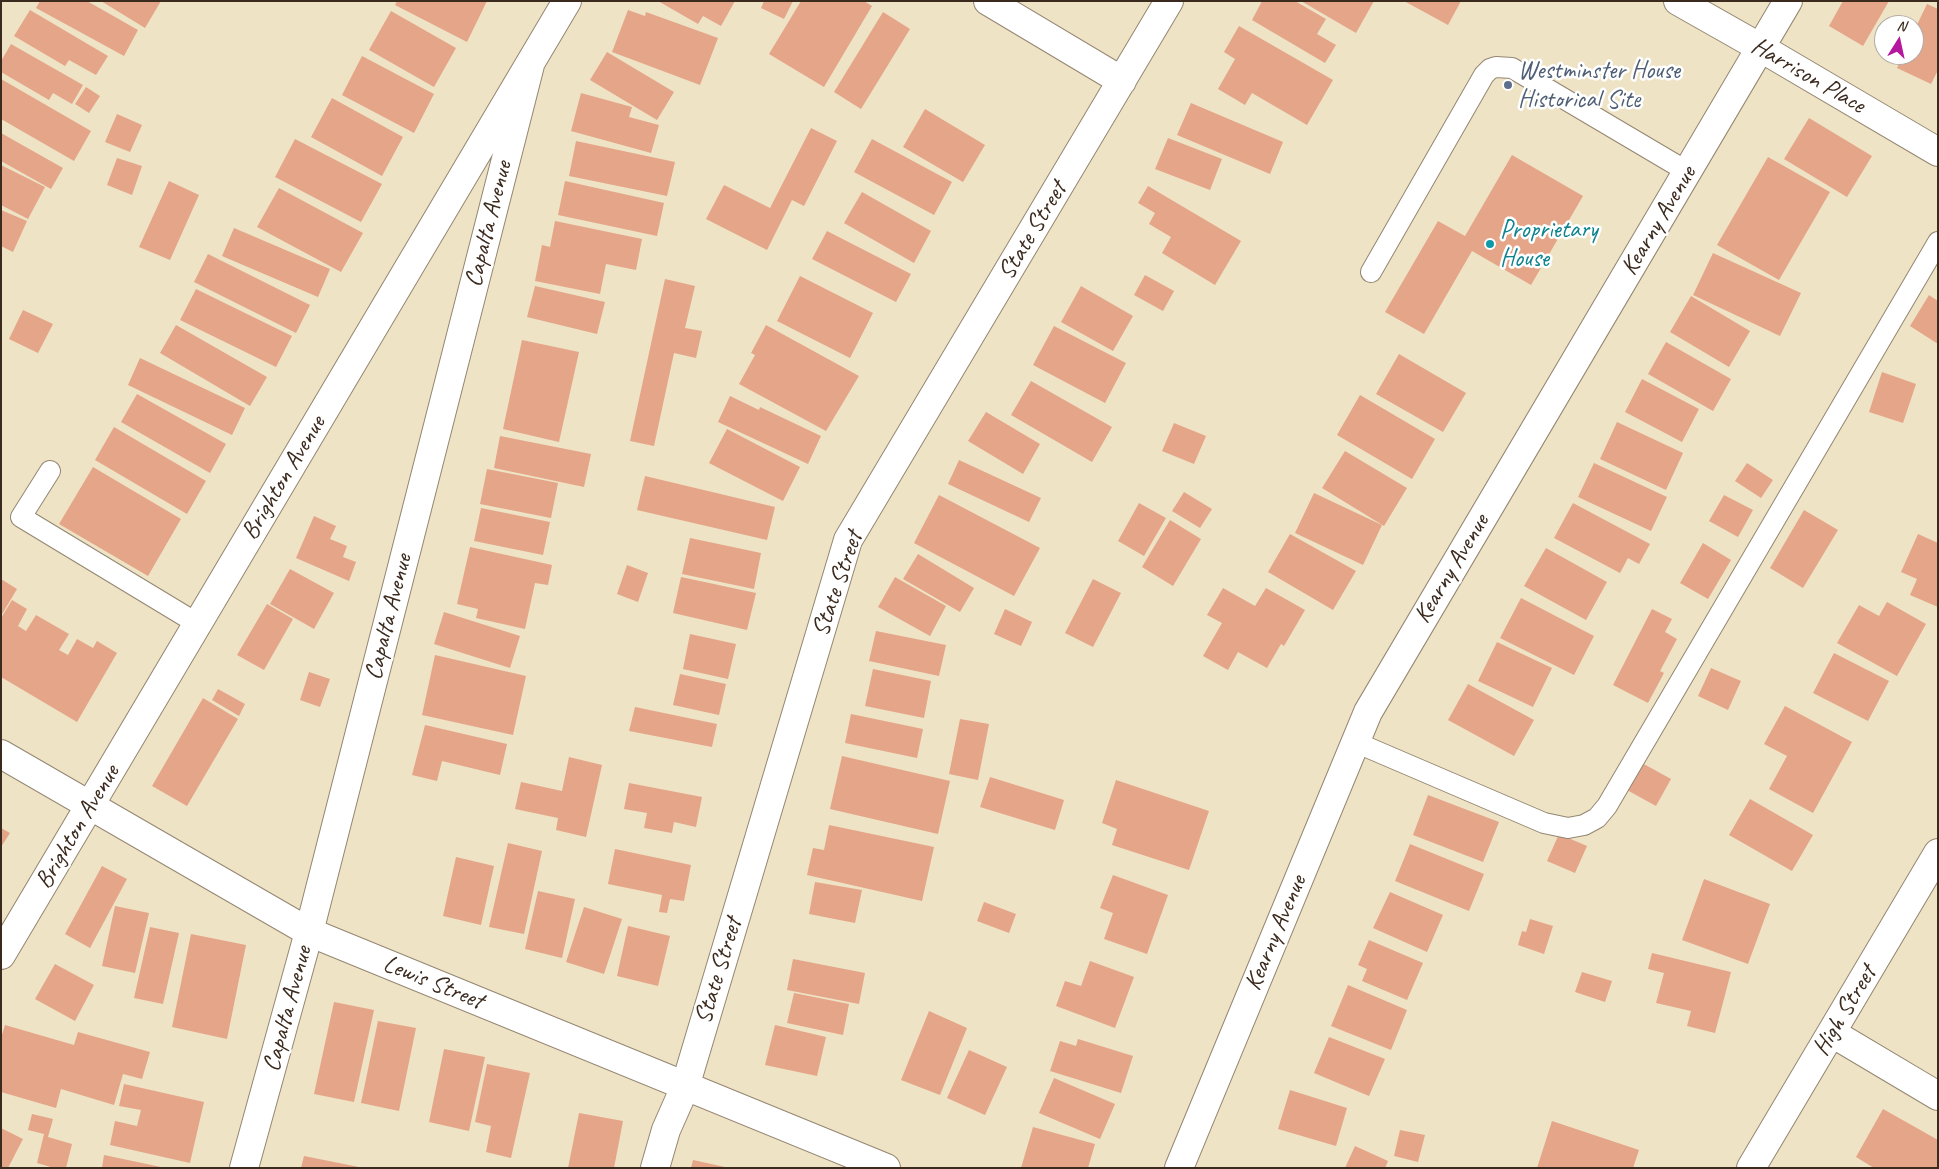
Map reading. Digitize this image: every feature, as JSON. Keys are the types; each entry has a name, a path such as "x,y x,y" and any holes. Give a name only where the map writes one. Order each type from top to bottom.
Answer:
{"street":[{"name":"Brighton Avenue","path":"1,955 567,1"},
{"path":"988,1 1122,81"},
{"name":"State Street","path":"655,1168 666,1130 684,1087 848,540 1169,1"},
{"name":"Harrison Place","path":"1678,1 1938,152"},
{"name":"Kearny Avenue","path":"1178,1168 1368,712 1788,1"},
{"name":"Capalta Avenue","path":"244,1168 308,932 530,65"},
{"name":"Lewis Street","path":"1,754 308,932 886,1168"},
{"name":"High Street","path":"1751,1168 1938,853"},
{"path":"1832,1033 1938,1096"}],"lane":[{"path":"1371,272 1484,75 1490,69 1496,67 1512,68 1688,172"},
{"path":"1355,742 1544,824 1568,828 1584,826 1597,818 1607,806 1938,242"},
{"path":"50,471 21,517 198,624"}],"building":[{"path":"40,1 87,1 138,30 124,56 36,8"},
{"path":"101,1 161,1 145,28"},
{"path":"397,1 487,1 467,42 395,5"},
{"path":"658,1 735,1 721,26 703,16 698,24"},
{"path":"764,1 793,1 784,19 761,8"},
{"path":"801,1 864,1 872,6 824,87 769,54"},
{"path":"1262,1 1295,1 1326,19 1317,34 1336,45 1325,63 1252,20"},
{"path":"1301,1 1374,1 1356,33"},
{"path":"1404,1 1461,1 1448,25"},
{"path":"1843,1 1889,1 1881,15 1874,15 1874,27 1863,46 1829,26"},
{"path":"1927,4 1938,9 1938,70 1931,84 1897,68 1898,65 1924,65 1924,15 1922,15"},
{"path":"30,10 108,56 96,75 69,60 65,66 14,36"},
{"path":"628,10 645,16 646,12 718,38 700,85 612,52"},
{"path":"391,11 456,48 434,87 369,50"},
{"path":"883,12 910,29 861,109 834,92"},
{"path":"1239,26 1333,80 1307,125 1252,93 1245,105 1218,89 1235,59 1224,52"},
{"path":"11,44 83,85 72,104 53,93 49,100 1,72 1,61"},
{"path":"607,52 674,92 657,120 590,80"},
{"path":"362,56 434,94 414,133 342,95"},
{"path":"1,79 91,131 74,161 1,119"},
{"path":"86,87 100,96 89,113 75,104"},
{"path":"581,93 632,107 629,117 659,125 651,153 571,131"},
{"path":"332,98 403,137 382,176 311,137"},
{"path":"1191,103 1283,142 1270,174 1177,135"},
{"path":"925,109 985,145 963,182 903,147"},
{"path":"117,114 142,125 130,152 105,142"},
{"path":"1809,118 1872,156 1847,197 1784,159"},
{"path":"811,128 837,141 804,206 792,200 767,250 706,219 724,185 770,208"},
{"path":"1,133 63,168 51,189 1,161"},
{"path":"1168,138 1222,159 1210,190 1155,169"},
{"path":"295,139 382,184 361,222 275,177"},
{"path":"872,139 952,182 934,215 854,172"},
{"path":"576,141 675,162 667,196 569,176"},
{"name":"Proprietary House","path":"1512,155 1583,196 1531,285 1472,251 1424,334 1385,312 1438,221 1465,236"},
{"path":"1768,157 1830,192 1779,280 1717,245"},
{"path":"117,158 142,166 132,195 107,185"},
{"path":"1,165 45,187 28,219 1,205"},
{"path":"169,181 199,195 170,260 139,247"},
{"path":"565,181 664,203 657,236 558,215"},
{"path":"1148,186 1241,241 1215,285 1162,253 1171,237 1149,224 1155,213 1138,203"},
{"path":"279,188 363,233 341,272 257,227"},
{"path":"862,192 931,231 914,263 844,223"},
{"path":"1,210 27,221 13,252 1,246"},
{"path":"555,221 642,239 636,270 606,264 600,294 535,281 542,245 550,247"},
{"path":"234,228 330,269 318,297 222,256"},
{"path":"827,231 911,274 896,302 812,259"},
{"path":"1713,253 1801,293 1780,336 1693,295"},
{"path":"208,254 310,305 296,333 194,282"},
{"path":"1145,275 1174,291 1163,311 1134,295"},
{"path":"800,276 873,313 850,358 777,321"},
{"path":"665,279 695,286 685,328 702,331 696,358 674,353 654,446 630,441"},
{"path":"535,286 605,302 597,334 527,317"},
{"path":"1081,286 1133,316 1113,351 1061,322"},
{"path":"196,289 292,336 276,367 180,320"},
{"path":"1929,295 1938,301 1938,344 1910,326"},
{"path":"1691,296 1750,331 1729,367 1670,332"},
{"path":"23,310 53,324 38,353 9,339"},
{"path":"176,325 267,377 250,406 160,353"},
{"path":"766,325 859,376 826,431 739,384 755,355 751,353"},
{"path":"1054,326 1126,363 1105,403 1033,365"},
{"path":"522,340 579,352 559,442 503,429"},
{"path":"1666,342 1731,379 1713,411 1648,374"},
{"path":"1399,354 1466,393 1443,432 1376,394"},
{"path":"140,358 245,408 232,435 128,385"},
{"path":"1882,372 1916,384 1903,423 1869,412"},
{"path":"1642,379 1699,409 1682,442 1625,412"},
{"path":"1031,381 1112,427 1092,462 1011,415"},
{"path":"137,394 226,444 210,473 121,422"},
{"path":"1360,395 1435,439 1412,479 1337,435"},
{"path":"730,396 759,410 760,407 821,436 808,464 718,422"},
{"path":"986,412 1040,444 1023,474 968,441"},
{"path":"1617,422 1683,453 1666,490 1600,459"},
{"path":"1174,423 1206,436 1194,464 1162,451"},
{"path":"114,427 206,481 187,514 95,460"},
{"path":"727,429 800,467 783,501 709,463"},
{"path":"500,436 591,454 584,487 494,468"},
{"path":"1345,451 1407,488 1384,526 1322,488"},
{"path":"959,460 1041,498 1029,522 948,484"},
{"path":"1594,463 1667,497 1651,531 1578,497"},
{"path":"1747,463 1773,480 1761,498 1735,481"},
{"path":"93,467 181,519 148,576 59,524"},
{"path":"487,469 558,483 551,518 480,504"},
{"path":"645,476 775,507 767,540 637,510"},
{"path":"1184,492 1212,509 1200,528 1172,511"},
{"path":"1314,493 1382,525 1363,565 1295,533"},
{"path":"939,495 1040,548 1014,596 914,543"},
{"path":"1724,495 1753,510 1738,537 1709,521"},
{"path":"1139,503 1166,518 1144,556 1118,541"},
{"path":"1573,503 1650,544 1639,564 1628,558 1620,573 1554,538"},
{"path":"481,508 550,522 543,555 474,541"},
{"path":"1804,510 1838,530 1803,588 1770,568"},
{"path":"314,516 336,526 330,539 347,546 343,557 356,562 349,581 296,558"},
{"path":"1170,520 1201,539 1173,586 1142,567"},
{"path":"1290,534 1356,571 1333,610 1268,572"},
{"path":"1918,534 1938,543 1938,607 1910,595 1917,579 1901,572"},
{"path":"690,538 761,553 754,589 682,574"},
{"path":"1703,543 1731,560 1708,599 1680,583"},
{"path":"470,547 552,565 548,585 535,583 525,629 476,618 478,609 457,604"},
{"path":"1546,548 1607,582 1586,620 1524,586"},
{"path":"918,554 974,588 960,612 903,579"},
{"path":"627,565 648,573 638,602 617,594"},
{"path":"290,569 334,593 314,629 270,604"},
{"path":"681,577 756,593 747,630 673,613"},
{"path":"895,577 946,606 930,636 878,607"},
{"path":"1,579 17,589 1,616"},
{"path":"1093,579 1121,593 1093,647 1065,633"},
{"path":"1223,588 1255,606 1266,588 1305,610 1284,646 1281,644 1267,668 1238,652 1228,670 1203,656 1222,623 1207,615"},
{"path":"1521,598 1594,636 1574,675 1500,638"},
{"path":"12,600 27,609 18,626 26,631 36,615 69,634 59,650 68,655 77,639 93,648 97,641 117,653 77,722 1,677 1,618"},
{"path":"1887,602 1926,624 1897,676 1837,643 1859,605 1879,616"},
{"path":"267,604 293,619 264,670 237,655"},
{"path":"1005,609 1032,622 1021,646 994,634"},
{"path":"1652,609 1672,619 1665,632 1677,639 1660,671 1664,673 1648,703 1613,685"},
{"path":"444,612 520,636 510,668 434,644"},
{"path":"876,631 946,645 939,676 869,661"},
{"path":"690,634 736,644 728,679 683,669"},
{"path":"1497,642 1552,668 1533,707 1478,681"},
{"path":"1834,653 1889,681 1868,721 1813,693"},
{"path":"435,655 526,676 513,735 422,715"},
{"path":"1711,668 1741,681 1728,710 1698,696"},
{"path":"873,669 931,681 924,718 865,706"},
{"path":"309,672 330,679 320,707 300,700"},
{"path":"680,674 726,684 719,715 673,705"},
{"path":"1468,684 1534,720 1514,756 1448,720"},
{"path":"218,689 245,704 239,716 212,700"},
{"path":"203,698 238,719 187,806 152,786"},
{"path":"1785,706 1852,742 1813,813 1769,789 1787,756 1764,744"},
{"path":"635,707 717,724 712,747 629,731"},
{"path":"851,714 923,729 917,758 845,743"},
{"path":"960,719 989,724 978,780 949,774"},
{"path":"425,725 507,744 500,775 442,761 437,781 412,775"},
{"path":"842,756 950,781 938,834 830,809"},
{"path":"569,757 602,765 586,837 556,830 558,818 515,809 521,782 562,791"},
{"path":"1642,763 1671,779 1656,806 1627,790"},
{"path":"990,777 1064,800 1055,830 980,807"},
{"path":"1116,780 1209,811 1189,870 1112,845 1117,829 1102,823"},
{"path":"629,783 702,797 696,827 674,822 672,833 644,828 647,813 624,809"},
{"path":"1428,795 1499,822 1483,862 1413,835"},
{"path":"1750,799 1813,835 1792,871 1729,835"},
{"path":"829,825 934,847 922,901 807,875 813,848 824,850"},
{"path":"1,828 10,833 1,847"},
{"path":"1559,834 1587,846 1575,873 1547,861"},
{"path":"508,843 542,851 524,934 489,927"},
{"path":"1410,844 1484,874 1469,911 1395,881"},
{"path":"615,849 691,865 684,901 670,899 667,913 659,912 662,895 608,884"},
{"path":"456,857 494,866 481,925 443,916"},
{"path":"102,866 127,879 90,948 65,934"},
{"path":"1113,875 1168,895 1147,954 1104,939 1113,913 1100,908"},
{"path":"1704,879 1770,904 1748,964 1682,940"},
{"path":"815,882 862,890 855,923 809,914"},
{"path":"538,891 575,899 562,958 525,949"},
{"path":"1390,892 1443,915 1427,952 1373,928"},
{"path":"984,902 1016,914 1009,933 977,921"},
{"path":"115,906 149,913 135,973 102,966"},
{"path":"584,907 622,919 604,974 566,962"},
{"path":"1530,919 1553,926 1544,954 1518,945 1522,931 1526,932"},
{"path":"628,926 670,936 658,986 617,976"},
{"path":"150,927 179,933 163,1004 134,998"},
{"path":"191,934 246,945 227,1039 172,1027"},
{"path":"1369,940 1423,963 1407,1000 1362,981 1367,969 1358,965"},
{"path":"1652,953 1731,972 1715,1033 1687,1026 1691,1011 1656,1003 1664,973 1648,969"},
{"path":"793,959 865,973 859,1004 787,990"},
{"path":"1090,961 1134,977 1115,1028 1056,1006 1065,981 1081,986"},
{"path":"55,964 94,985 75,1021 35,999"},
{"path":"1582,972 1612,981 1605,1002 1575,992"},
{"path":"1348,985 1407,1010 1391,1050 1331,1026"},
{"path":"794,993 849,1004 843,1035 787,1023"},
{"path":"334,1002 374,1010 354,1102 314,1094"},
{"path":"929,1011 967,1028 940,1095 901,1080"},
{"path":"378,1021 416,1028 399,1111 361,1103"},
{"path":"5,1025 74,1045 78,1032 150,1052 142,1079 123,1074 114,1105 61,1089 56,1108 1,1092 1,1038"},
{"path":"775,1025 826,1037 817,1076 765,1065"},
{"path":"1329,1037 1385,1059 1369,1096 1314,1073"},
{"path":"1078,1039 1133,1056 1121,1093 1050,1071 1060,1041 1076,1046"},
{"path":"444,1049 485,1057 469,1131 429,1122"},
{"path":"969,1050 1007,1067 985,1115 947,1098"},
{"path":"487,1064 530,1073 511,1158 486,1152 491,1126 475,1122"},
{"path":"1054,1078 1115,1104 1100,1139 1039,1113"},
{"path":"124,1084 204,1102 190,1163 110,1145 115,1121 137,1126 141,1110 119,1106"},
{"path":"1290,1090 1347,1108 1336,1146 1278,1129"},
{"path":"1883,1109 1938,1140 1937,1168 1874,1168 1856,1157"},
{"path":"579,1113 623,1121 614,1168 568,1168"},
{"path":"32,1114 53,1119 48,1137 72,1144 66,1168 54,1168 37,1163 44,1134 28,1130"},
{"path":"1552,1121 1639,1150 1633,1168 1537,1168"},
{"path":"1033,1127 1095,1144 1088,1168 1021,1168"},
{"path":"1,1128 23,1139 8,1168 1,1168"},
{"path":"1400,1130 1425,1135 1418,1162 1394,1156"},
{"path":"1355,1146 1388,1161 1385,1168 1345,1168"},
{"path":"104,1155 161,1167 161,1168 102,1168"},
{"path":"304,1156 359,1167 359,1168 301,1168"},
{"path":"693,1160 725,1167 725,1168 691,1168"}],"place":[{"name":"Westminster House Historical Site","path":"1508,85"},
{"name":"Proprietary House","path":"1490,244"}]}
